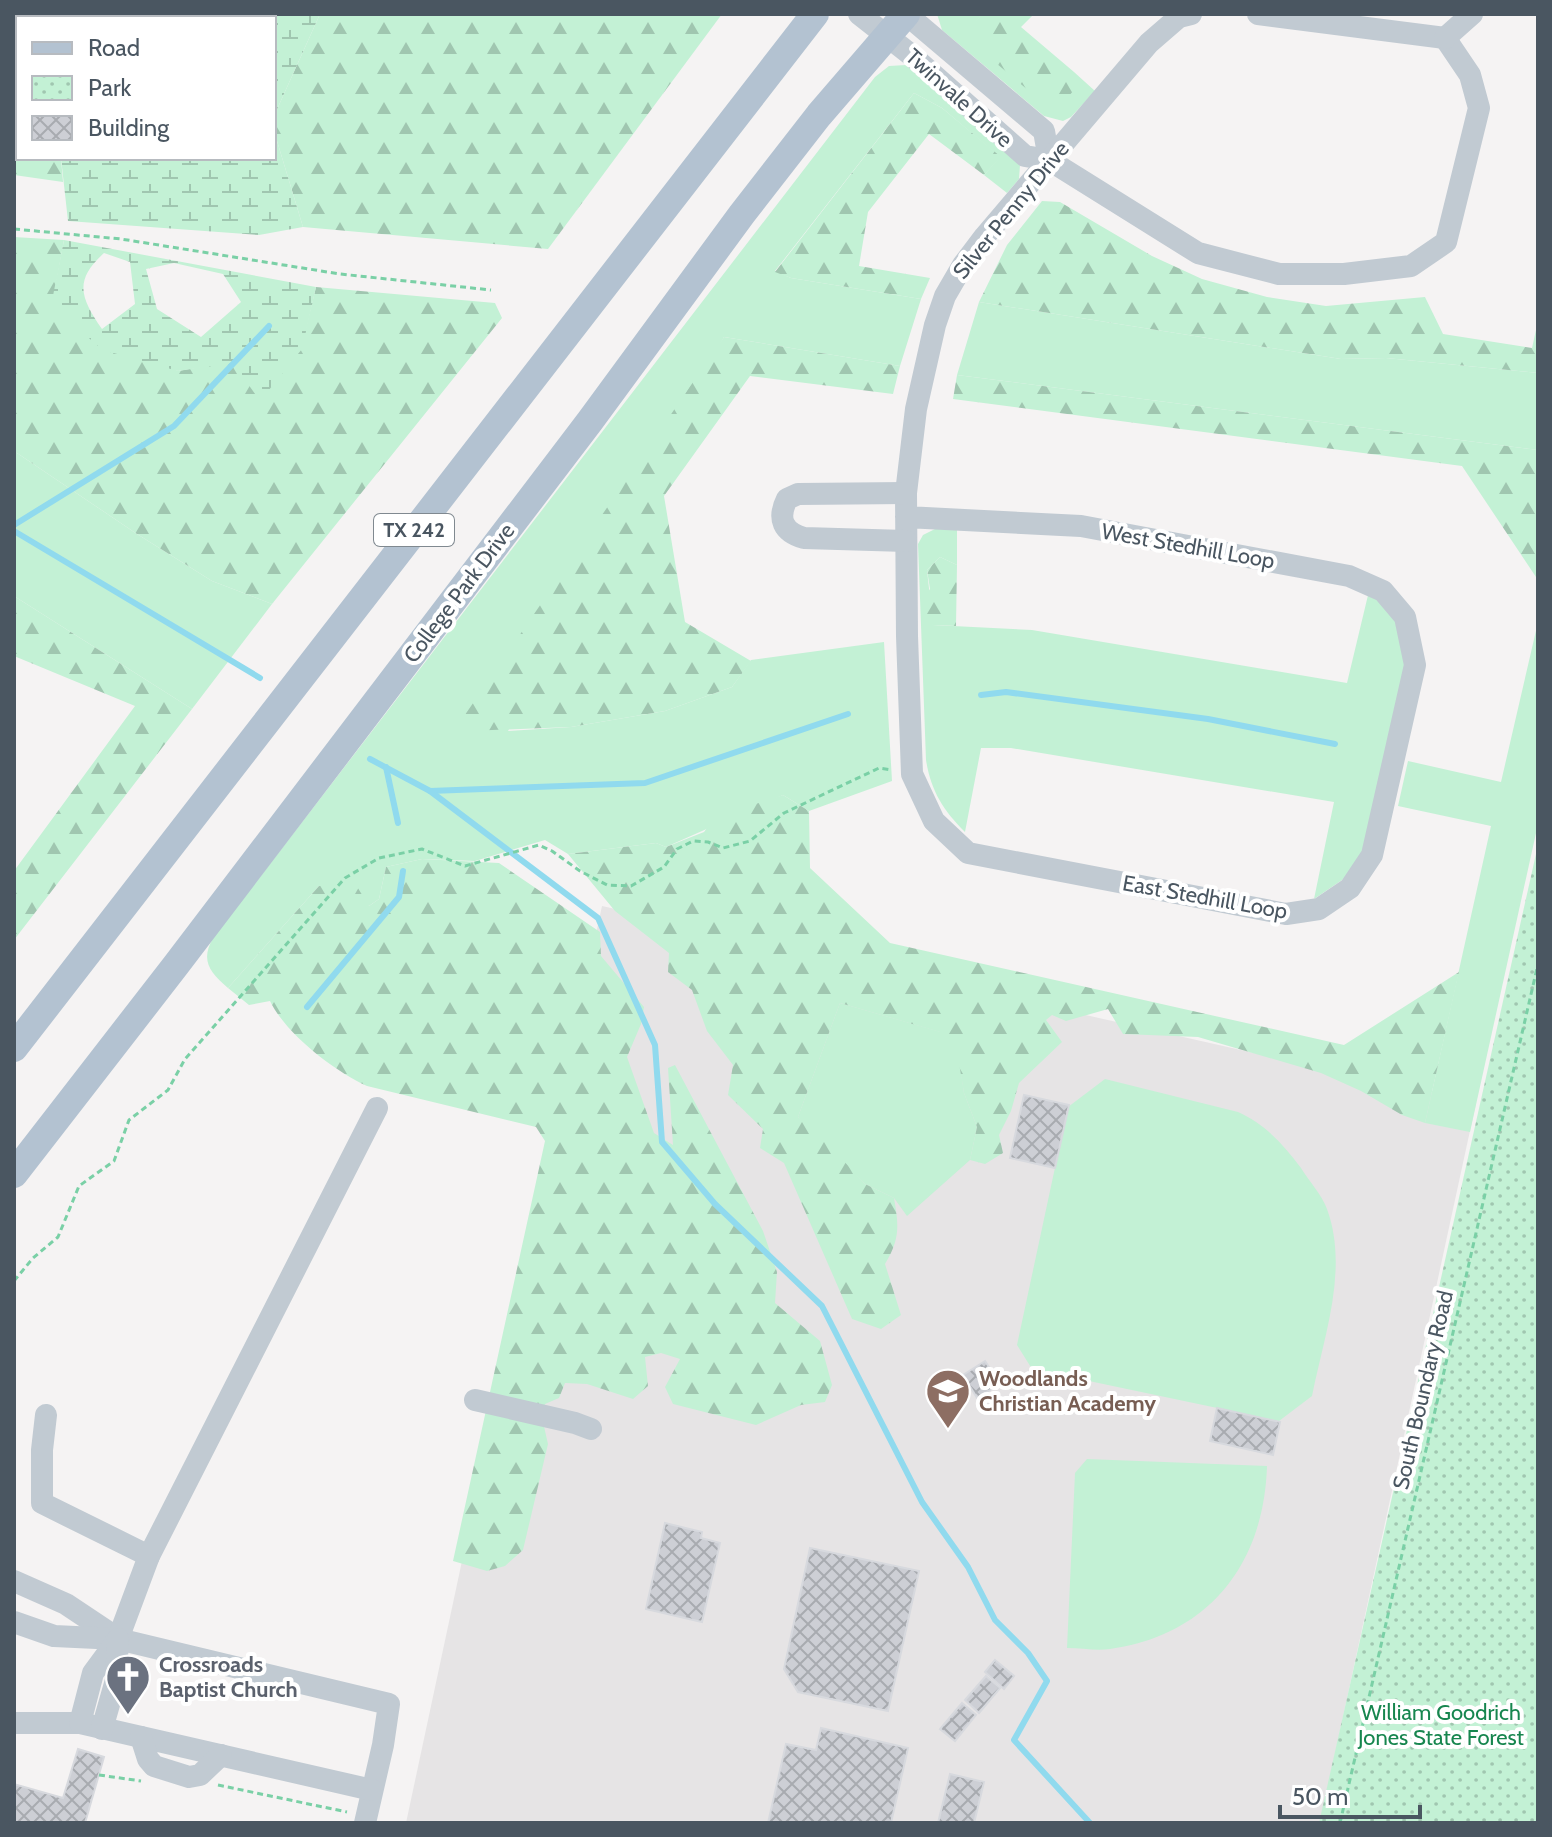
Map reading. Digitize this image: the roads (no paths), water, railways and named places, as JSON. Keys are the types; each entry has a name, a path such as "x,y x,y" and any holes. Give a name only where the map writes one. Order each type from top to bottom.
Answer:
{"main road":[{"name":"TX 242","path":"14,1048 815,14"},
{"name":"College Park Drive","path":"14,1174 171,973 742,214 819,115 906,14"}],"street":[{"name":"Twinvale Drive","path":"859,14 1025,156 1049,160 1044,131 906,14"},
{"path":"1049,160 1198,253 1279,274 1344,274 1411,266 1446,242 1479,108 1470,75 1445,38 1258,14"},
{"path":"1445,38 1472,14"},
{"name":"Silver Penny Drive","path":"912,774 906,493 916,409 945,296 985,236 1149,43 1185,16"},
{"path":"906,493 798,494 787,499 781,515 783,525 792,534 804,538 906,541"},
{"name":"West Stedhill Loop","path":"906,517 1081,526 1349,576 1383,591 1405,617 1415,665"},
{"name":"East Stedhill Loop","path":"912,774 934,821 968,853 1286,914 1319,909 1350,888 1372,855 1415,665"},
{"path":"80,1723 93,1673 118,1639 149,1556 377,1108"},
{"path":"475,1400 591,1429"},
{"path":"46,1415 42,1450 42,1503 149,1556"},
{"path":"14,1581 66,1604 118,1639"},
{"path":"14,1622 54,1636 118,1639 389,1704 366,1820"},
{"path":"102,1729 116,1680 118,1639"},
{"path":"14,1723 80,1723 372,1790"}],"waterway":[{"path":"14,525 174,426 269,326"},
{"path":"14,531 260,678"},
{"path":"981,695 1006,692 1208,719 1335,744"},
{"path":"370,759 430,791 645,783 848,714"},
{"path":"386,767 398,823"},
{"path":"430,791 598,918 655,1045 662,1142 715,1204 822,1306 922,1502 968,1567 995,1620 1028,1653 1047,1681 1014,1740 1090,1823"},
{"path":"307,1007 399,897 403,871"}],"place":[{"name":"Woodlands Christian Academy","path":"948,1430"},
{"name":"Crossroads Baptist Church","path":"128,1716"}],"park label":[{"name":"William Goodrich Jones State Forest","path":"1441,1724"}]}
